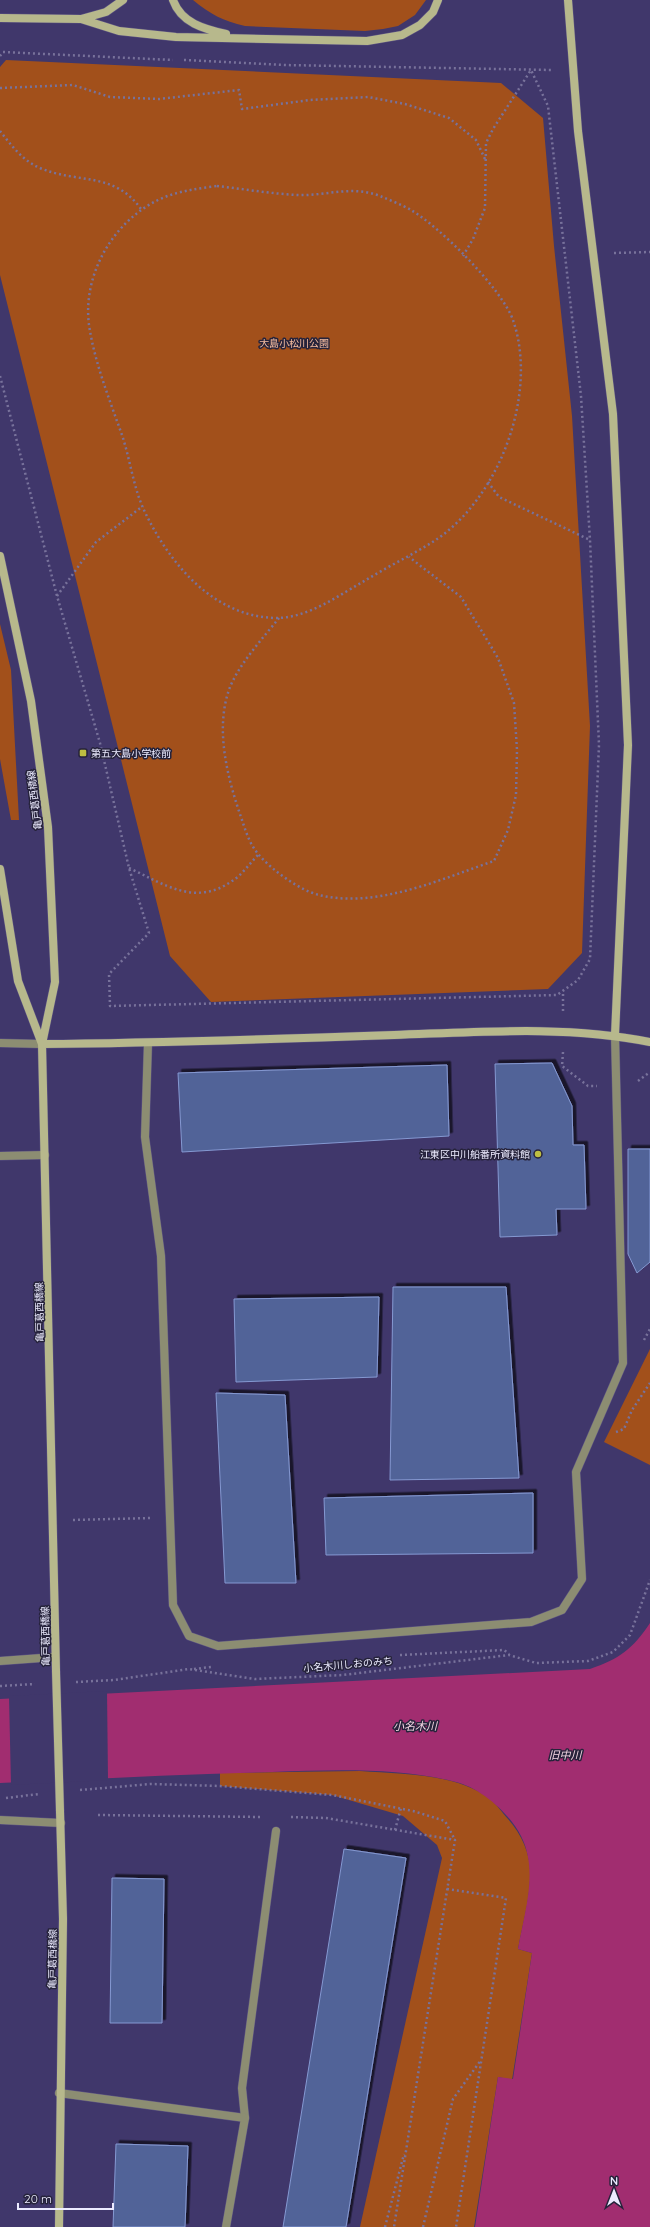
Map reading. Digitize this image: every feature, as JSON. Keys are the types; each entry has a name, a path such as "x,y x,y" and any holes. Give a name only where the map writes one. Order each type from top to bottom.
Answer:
{"street":[{"path":"0,18 81,19 106,12 123,0"},
{"path":"173,0 189,22 205,29 240,38"},
{"path":"81,19 119,31 176,37 367,41 402,35 420,25 433,12 438,0"},
{"path":"148,1043 145,1137 161,1256 174,1605 189,1636 218,1646 531,1622 562,1610 582,1578 576,1472 624,1363 615,1035 628,745 613,414 573,70 568,0"},
{"name":"亀戸葛西橋線","path":"0,556 31,701 48,827 55,982 42,1044 55,1657 63,1919 59,2227"},
{"name":"亀戸葛西橋線","path":"0,869 18,981 42,1044"},
{"path":"0,1043 148,1043 529,1031 615,1035 650,1042"},
{"path":"0,1156 45,1155"},
{"path":"0,1661 55,1657"},
{"path":"0,1820 61,1823"},
{"path":"226,2227 245,2118 242,2088 276,1831"},
{"path":"60,2093 245,2118"}],"path":[{"path":"0,56 3,52 175,60"},
{"path":"182,60 284,65 573,70"},
{"path":"463,256 473,240 485,208 486,143 493,129 531,70"},
{"path":"0,376 57,596 100,743 129,868 149,933 109,974 110,1006 558,995 578,980 590,959 599,745 582,396 548,106 531,70"},
{"path":"0,88 73,85 110,97 159,99 239,90 242,109 310,100 368,97 405,104 450,118 476,140 485,159"},
{"path":"0,131 16,151 38,168 64,176 90,178 110,184 126,192 141,209"},
{"path":"217,186 303,195 343,190 377,195 411,210 434,227 463,256 500,297 512,318 519,356 516,414 506,447 488,482 470,511 437,539 409,557 332,600 303,613 279,618 252,614 224,606 205,592 185,574 170,553 143,506 93,344 89,329 88,305 92,279 102,256 114,236 141,209 181,191 217,186"},
{"path":"594,253 650,252"},
{"path":"488,482 499,497 590,540"},
{"path":"57,596 96,542 143,506"},
{"path":"279,618 252,651 230,686 224,712 224,748 233,795 249,840 258,855 287,879 318,895 356,899 399,891 494,861 508,830 516,795 517,750 514,703 498,658 461,597 409,557"},
{"path":"129,868 186,894 208,893 232,881 258,855"},
{"path":"564,991 562,1066 588,1086 632,1086 650,1072"},
{"path":"53,1520 170,1518"},
{"name":"小名木川しおのみち","path":"68,1683 114,1680 189,1669 255,1679 343,1675 510,1655 536,1663 588,1661 613,1652 630,1635 650,1580"},
{"path":"0,1686 37,1684"},
{"path":"75,1791 151,1784 220,1786 332,1795 401,1808 445,1821 455,1840 394,2227"},
{"path":"0,1799 44,1794"},
{"path":"396,1830 401,1808"},
{"path":"98,1815 121,1815"},
{"path":"400,1830 455,1840"},
{"path":"447,1889 506,1898 456,2227"},
{"path":"423,2227 453,2099 482,2059"},
{"path":"385,2227 408,2139"}],"green space":[{"path":"193,0 426,0 415,15 398,26 365,31 245,26 230,22 217,16"},
{"name":"大島小松川公園","path":"6,60 501,83 543,118 554,246 572,416 590,726 582,953 548,989 211,1002 170,956 0,275 0,67"},
{"path":"0,624 11,670 19,820 11,820 0,759"},
{"path":"650,1349 650,1465 604,1442"},
{"path":"360,1771 428,1776 461,1784 477,1790 493,1801 518,1832 530,1863 527,1906 518,1949 532,1953 512,2080 498,2077 474,2227 360,2227 442,1858 437,1845 403,1816 332,1795 220,1786 220,1773"}],"water":[{"name":"旧中川","path":"650,1623 650,2227 475,2227 498,2077 513,2079 532,1953 518,1949 530,1878 526,1849 521,1836 510,1819 485,1796 466,1785 434,1777 364,1771 204,1774 0,1783 0,1699 590,1669 617,1657 624,1652 638,1640"}],"pier":[{"path":"107,1691 108,1780 11,1785 9,1696"}],"building":[{"path":"552,1063 572,1106 573,1145 584,1145 586,1209 556,1209 557,1235 500,1237 495,1064"},
{"path":"447,1065 449,1136 182,1152 178,1073"},
{"path":"628,1149 650,1149 650,1262 637,1273 628,1254"},
{"path":"393,1287 506,1287 519,1478 390,1480"},
{"path":"379,1297 377,1377 236,1382 234,1299"},
{"path":"216,1393 285,1395 296,1583 225,1583"},
{"path":"533,1493 533,1553 326,1555 324,1498"},
{"path":"344,1849 406,1858 346,2227 283,2227"},
{"path":"112,1878 164,1879 162,2023 110,2023"},
{"path":"116,2144 188,2146 185,2227 113,2227"}],"place":[{"name":"第五大島小学校前","path":"83,753"},
{"name":"江東区中川船番所資料館","path":"538,1154"}],"water label":[{"name":"小名木川","path":"415,1726"}]}
